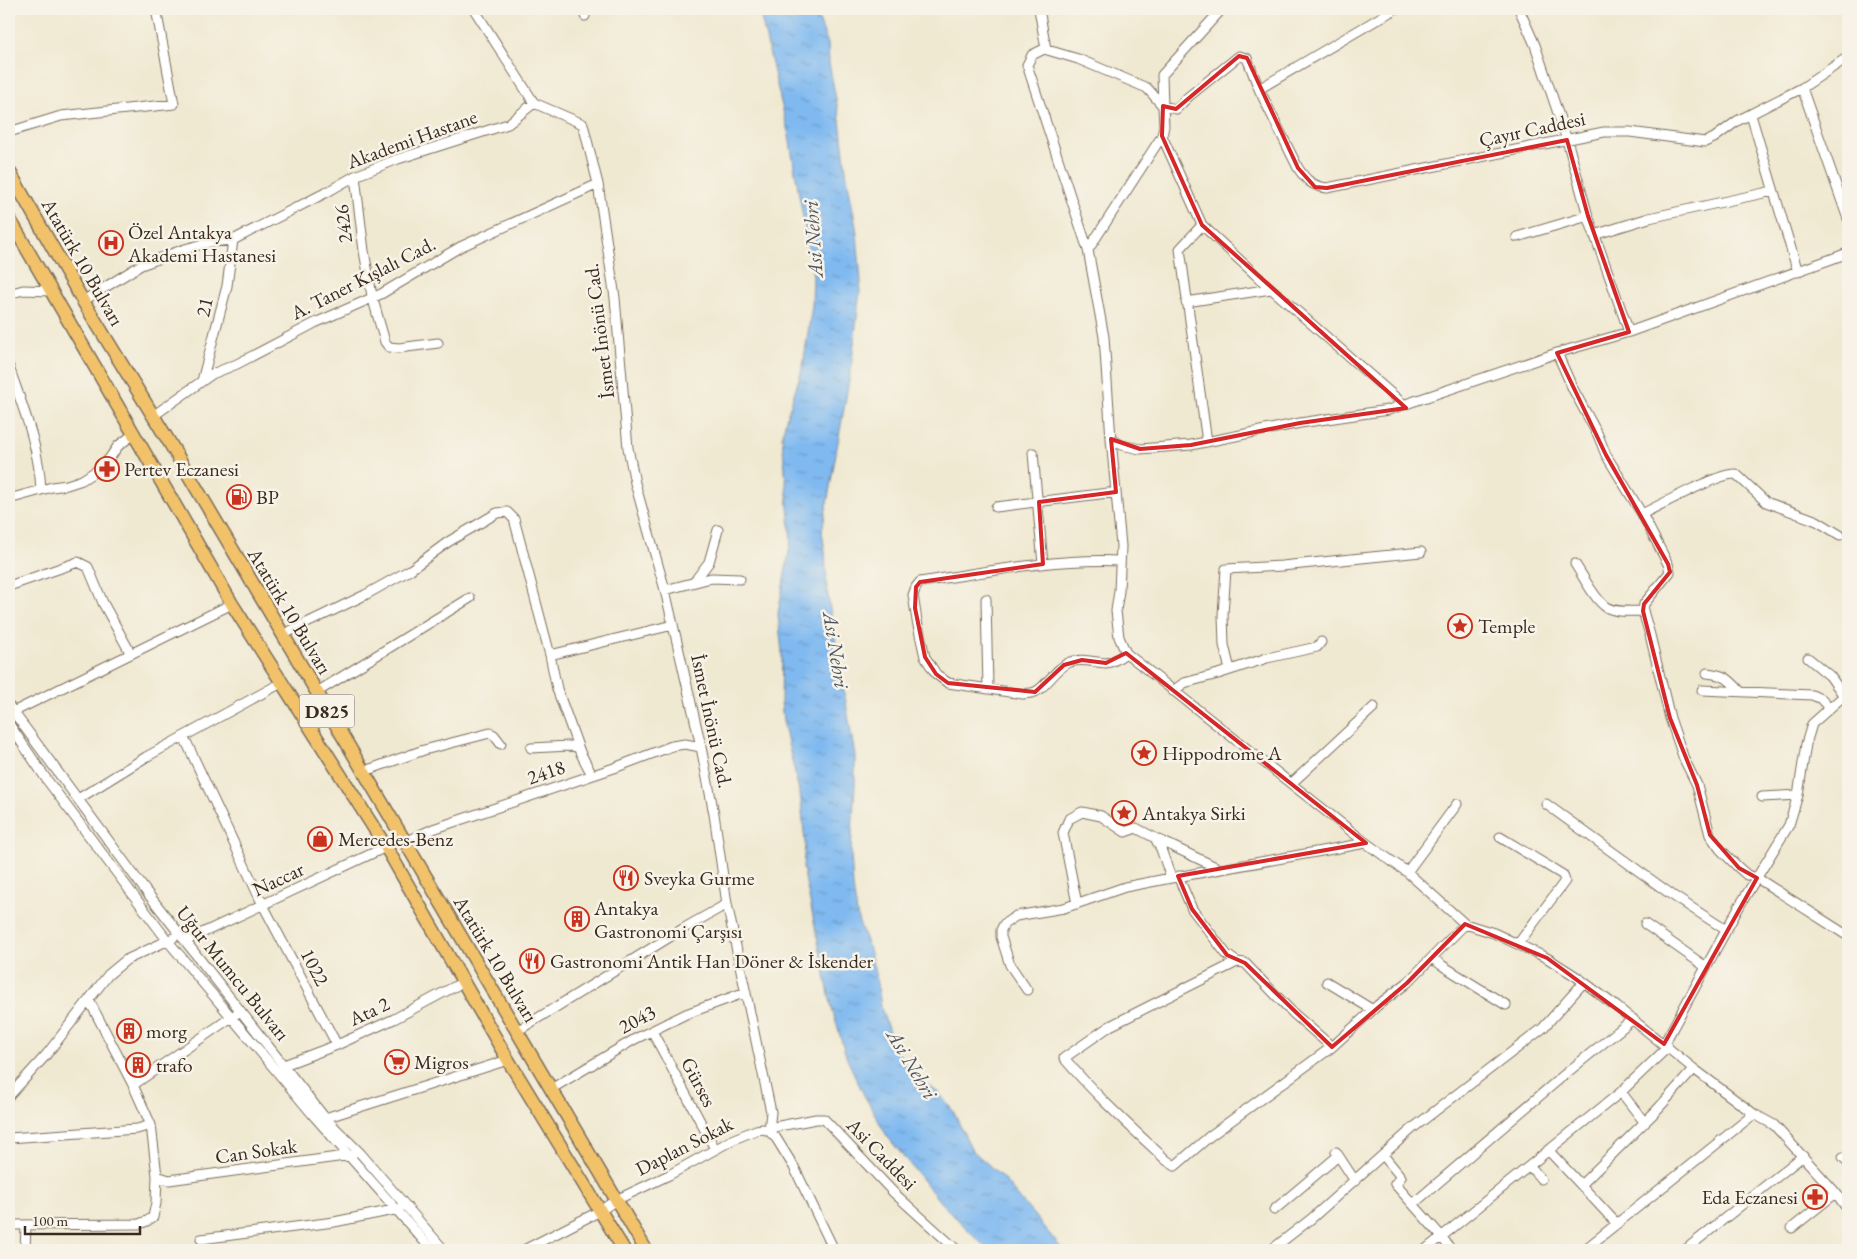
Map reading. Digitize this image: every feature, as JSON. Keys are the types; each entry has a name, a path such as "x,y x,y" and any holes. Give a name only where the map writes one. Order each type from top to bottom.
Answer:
{"highway":[{"name":"Atatürk 10 Bulvarı","path":"9,171 83,301 646,1250"},
{"name":"Atatürk 10 Bulvarı","path":"9,218 232,604 386,847 465,981 508,1060 624,1250"}],"street":[{"path":"9,132 61,116 174,104 156,9"},
{"path":"474,9 534,103"},
{"path":"1039,9 1046,49"},
{"path":"1088,250 1162,136 1164,126 1162,75 1222,9"},
{"path":"1395,9 1259,89 1247,58 1239,56 1176,109 1163,106 1147,88 1078,59 1046,49 1030,57 1027,66 1088,250 1104,337 1121,546 1116,611 1119,637 1126,653 1366,843 1407,872 1465,924 1494,933 1547,958 1584,982 1633,1019 1694,1070 1754,1114 1774,1126 1836,1193 1848,1210"},
{"path":"1519,9 1535,45 1567,140 1594,235 1629,332"},
{"path":"1844,9 1848,19"},
{"name":"Çayır Caddesi","path":"1259,89 1298,168 1315,187 1327,188 1604,132 1630,132 1705,142 1714,138 1737,121 1751,116 1802,88 1848,57"},
{"path":"1802,88 1848,219"},
{"name":"Akademi Hastane","path":"83,301 141,265 202,244 233,240 355,176 398,158 508,124 534,103"},
{"name":"İsmet İnönü Cad.","path":"534,103 583,124 598,184 615,298 628,448 635,483 665,590 701,747 714,814 727,904 771,1112 769,1130"},
{"path":"1751,116 1798,272"},
{"path":"1162,136 1202,225 1402,404"},
{"name":"2426","path":"355,176 364,251 372,296 385,342 389,347 399,348 438,343"},
{"name":"A. Taner Kışlalı Cad.","path":"152,416 212,374 231,367 315,323 380,294 460,247 598,184"},
{"path":"1594,235 1649,218 1773,191"},
{"path":"1517,237 1588,216"},
{"path":"1202,225 1180,249 1207,442"},
{"name":"21","path":"202,381 227,286 233,240"},
{"path":"1111,439 1122,445 1140,449 1191,445 1300,423 1388,410 1557,353 1629,332 1848,253"},
{"path":"1186,302 1271,288"},
{"path":"9,294 23,290 51,291"},
{"path":"1557,353 1606,455 1642,514 1668,564 1670,572 1644,604 1642,611 1650,635 1670,718 1684,759 1697,785 1710,835 1720,849 1747,874 1757,878 1848,936"},
{"path":"9,367 30,429 40,466 41,490"},
{"path":"9,499 82,480 99,469 118,446 134,434"},
{"path":"1033,453 1039,502 1043,564"},
{"path":"1642,514 1731,473 1736,474 1766,502 1817,522 1840,535"},
{"path":"996,507 1116,492"},
{"path":"282,635 365,595 410,570 448,542 497,513 507,512 514,519 550,655 557,689 578,747 592,775"},
{"path":"693,582 709,562 718,530"},
{"path":"1230,670 1224,645 1223,615 1226,569 1282,566 1421,552"},
{"path":"1120,561 1097,560 1043,564 920,582 913,595 925,657 931,668 941,679 948,683 1023,694 1035,692 1053,674 1072,662 1082,660 1106,663 1116,660 1126,653"},
{"path":"9,586 78,562 84,564 88,567 103,603 131,654"},
{"path":"1575,564 1606,607 1617,610 1642,611"},
{"path":"665,590 711,578 740,579"},
{"path":"316,692 470,598"},
{"path":"986,599 988,689"},
{"path":"11,709 131,654 232,604"},
{"path":"550,655 673,625"},
{"path":"1173,691 1184,683 1267,658 1317,646 1321,642"},
{"path":"1425,1250 1621,1092 1666,1046 1726,930 1789,825 1798,795 1806,744 1812,724 1846,694 1830,676 1808,658"},
{"path":"1707,673 1720,674 1728,678 1740,691"},
{"path":"78,799 146,756 283,682"},
{"path":"1702,690 1812,695 1820,699 1829,708"},
{"path":"1292,783 1374,706"},
{"name":"Uğur Mumcu Bulvarı","path":"11,709 183,938 326,1118 361,1154 444,1250"},
{"name":"Uğur Mumcu Bulvarı","path":"9,724 47,780 167,940 348,1156 432,1250"},
{"path":"362,772 424,750 490,733 502,744"},
{"name":"1022","path":"184,737 263,905 336,1045"},
{"name":"2418","path":"404,842 433,829 672,746 685,744 701,747"},
{"path":"531,748 578,747"},
{"path":"1762,797 1798,795"},
{"path":"1407,872 1457,804"},
{"path":"1546,804 1672,895 1726,930"},
{"path":"1077,904 1063,833 1069,819 1082,812 1102,816 1125,832 1136,828 1221,869"},
{"path":"1500,837 1563,875 1565,881 1518,944"},
{"path":"1155,838 1192,909 1227,955 1237,962 1245,963 1293,1013 1332,1047"},
{"path":"1027,990 1007,958 1001,937 1002,927 1016,916 1052,911 1125,887 1366,843"},
{"name":"Naccar","path":"9,1096 47,1054 108,975 126,960 167,940 183,938 263,905 386,847"},
{"path":"517,1031 686,927 727,904"},
{"path":"1237,962 1110,1026 1064,1058 1110,1108 1166,1160 1175,1166 1210,1136 1332,1047 1373,1010 1408,983 1465,924"},
{"path":"1646,924 1706,967"},
{"path":"1432,958 1506,1005"},
{"name":"Ata 2","path":"284,1065 336,1045 394,1019 465,981"},
{"path":"1327,982 1373,1010"},
{"path":"1272,1250 1355,1181 1413,1128 1543,1028 1584,982"},
{"name":"2043","path":"551,1089 652,1031 686,1014 746,992"},
{"path":"9,1225 139,1224 153,1216 156,1203 157,1176 151,1125 133,1085 89,1000"},
{"path":"133,1085 242,1010"},
{"path":"1413,1204 1564,1075 1633,1019"},
{"name":"Gürses","path":"652,1031 715,1149"},
{"path":"326,1118 508,1060"},
{"path":"1581,1185 1645,1123 1694,1070"},
{"path":"1621,1092 1645,1123"},
{"path":"1584,1250 1754,1114"},
{"name":"Asi Caddesi","path":"769,1130 816,1119 824,1119 894,1193 957,1250"},
{"path":"9,1138 138,1129 151,1125"},
{"name":"Daplan Sokak","path":"524,1250 715,1149 756,1130 769,1130"},
{"path":"769,1130 794,1167 834,1250"},
{"path":"1548,1150 1617,1224"},
{"path":"1274,1210 1337,1153 1355,1181"},
{"name":"Can Sokak","path":"157,1176 169,1180 361,1154"},
{"path":"1383,1155 1401,1177 1395,1184 1442,1237 1451,1250"},
{"path":"1685,1250 1803,1156"},
{"path":"1530,1166 1541,1179"},
{"path":"1792,1228 1836,1193"},
{"path":"201,1239 334,1222 406,1208"},
{"path":"25,1250 26,1225"}],"highlighted area":[{"path":"1239,56 1247,58 1298,168 1315,187 1327,188 1567,140 1588,216 1629,332 1557,353 1606,455 1668,564 1670,572 1644,604 1643,611 1670,718 1697,785 1710,835 1739,868 1757,878 1664,1044 1547,958 1465,924 1407,983 1332,1047 1245,963 1227,955 1192,909 1178,876 1366,843 1126,653 1106,663 1082,660 1064,665 1035,692 948,683 936,674 925,657 915,608 916,587 920,582 1043,564 1039,502 1116,492 1111,439 1140,449 1191,445 1300,423 1406,408 1202,225 1162,136 1163,106 1176,109"}],"water":[{"name":"Asi Nehri","path":"759,9 815,9 828,44 829,63 840,120 846,171 857,233 861,282 851,369 822,532 827,591 855,756 851,852 853,887 858,920 868,946 876,976 882,1011 893,1043 906,1065 918,1079 939,1093 953,1111 972,1150 1000,1175 1063,1250 988,1250 941,1203 887,1136 864,1095 847,1059 832,1009 803,868 805,843 801,800 783,721 781,701 782,653 778,614 791,540 782,436 803,366 812,306 813,276 789,136"}],"place":[{"name":"Özel Antakya Akademi Hastanesi","path":"111,243"},
{"name":"Pertev Eczanesi","path":"107,469"},
{"name":"BP","path":"239,497"},
{"name":"Temple","path":"1460,626"},
{"name":"Hippodrome A","path":"1144,753"},
{"name":"Antakya Sirki","path":"1124,813"},
{"name":"Mercedes-Benz","path":"320,839"},
{"name":"Sveyka Gurme","path":"626,878"},
{"name":"Antakya Gastronomi Çarşısı","path":"577,919"},
{"name":"Gastronomi Antik Han Döner & İskender","path":"532,961"},
{"name":"morg","path":"129,1031"},
{"name":"Migros","path":"397,1062"},
{"name":"trafo","path":"138,1065"},
{"name":"Eda Eczanesi","path":"1815,1197"}]}
